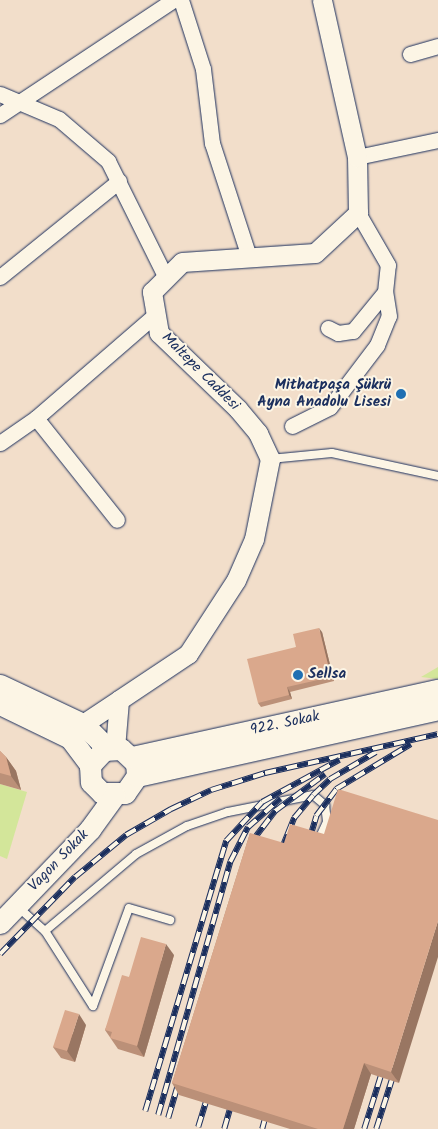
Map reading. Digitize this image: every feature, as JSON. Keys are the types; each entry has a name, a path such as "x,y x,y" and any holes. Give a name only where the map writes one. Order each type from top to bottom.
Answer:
{"main road":[{"path":"0,685 83,724 123,757 131,789 114,796 96,788 90,765 70,738 0,704"},
{"name":"922. Sokak","path":"123,757 438,690"},
{"name":"922. Sokak","path":"123,757 438,710"},
{"path":"90,765 123,757"},
{"name":"Vagon Sokak","path":"0,923 103,815 114,796"}],"street":[{"path":"0,115 173,0"},
{"path":"181,0 203,69 212,143 249,257"},
{"path":"292,426 330,407 377,345 389,316 385,292 388,265 358,212 357,157 322,0"},
{"path":"410,54 438,46"},
{"path":"0,94 15,104 60,119 84,136 108,161 166,278"},
{"path":"357,157 438,140"},
{"path":"0,277 119,181"},
{"name":"Maltepe Caddesi","path":"270,460 258,433 238,410 159,333 152,292 182,262 315,253 358,212"},
{"path":"328,328 338,333 353,331 385,292"},
{"path":"0,443 36,418 156,314"},
{"path":"36,418 117,520"},
{"path":"83,724 188,654 215,618 254,539 270,460"},
{"path":"0,674 22,695"},
{"path":"119,700 123,757"}],"lane":[{"path":"270,460 332,453 438,476"},
{"path":"45,931 136,854 187,826 228,812 313,795 324,805 327,822 318,841"},
{"path":"16,906 45,931 93,1006 130,908 170,920"}],"green space":[{"path":"438,667 438,679 421,677"},
{"path":"0,784 27,792 7,859 0,856"}],"building":[{"path":"319,628 331,677 287,687 289,695 258,703 247,659 296,647 293,634"},
{"path":"0,751 6,757 11,776 0,773"},
{"path":"338,789 438,820 438,921 391,1072 364,1063 343,1129 318,1129 172,1083 250,833 284,843 290,824 324,834"},
{"path":"141,937 166,944 137,1046 110,1038 112,1032 105,1030 122,975 129,977"},
{"path":"65,1010 79,1014 67,1051 53,1047"}],"railway":[{"path":"0,954 75,877 126,835 171,809 211,790 265,773 438,734"},
{"path":"308,843 316,816 336,789 411,744"},
{"path":"279,855 294,818 313,795 330,779 376,752"},
{"path":"145,1111 226,841 262,802 339,760"},
{"path":"249,845 275,811 325,774"},
{"path":"158,1115 230,862 248,827 280,799"},
{"path":"364,1129 384,1065"},
{"path":"376,1129 395,1069"},
{"path":"168,1118 180,1077"},
{"path":"198,1127 209,1090"},
{"path":"224,1129 233,1098"},
{"path":"262,1129 268,1107"}],"place":[{"name":"Mithatpaşa Şükrü Ayna Anadolu Lisesi","path":"401,394"},
{"name":"Sellsa","path":"298,675"}]}
